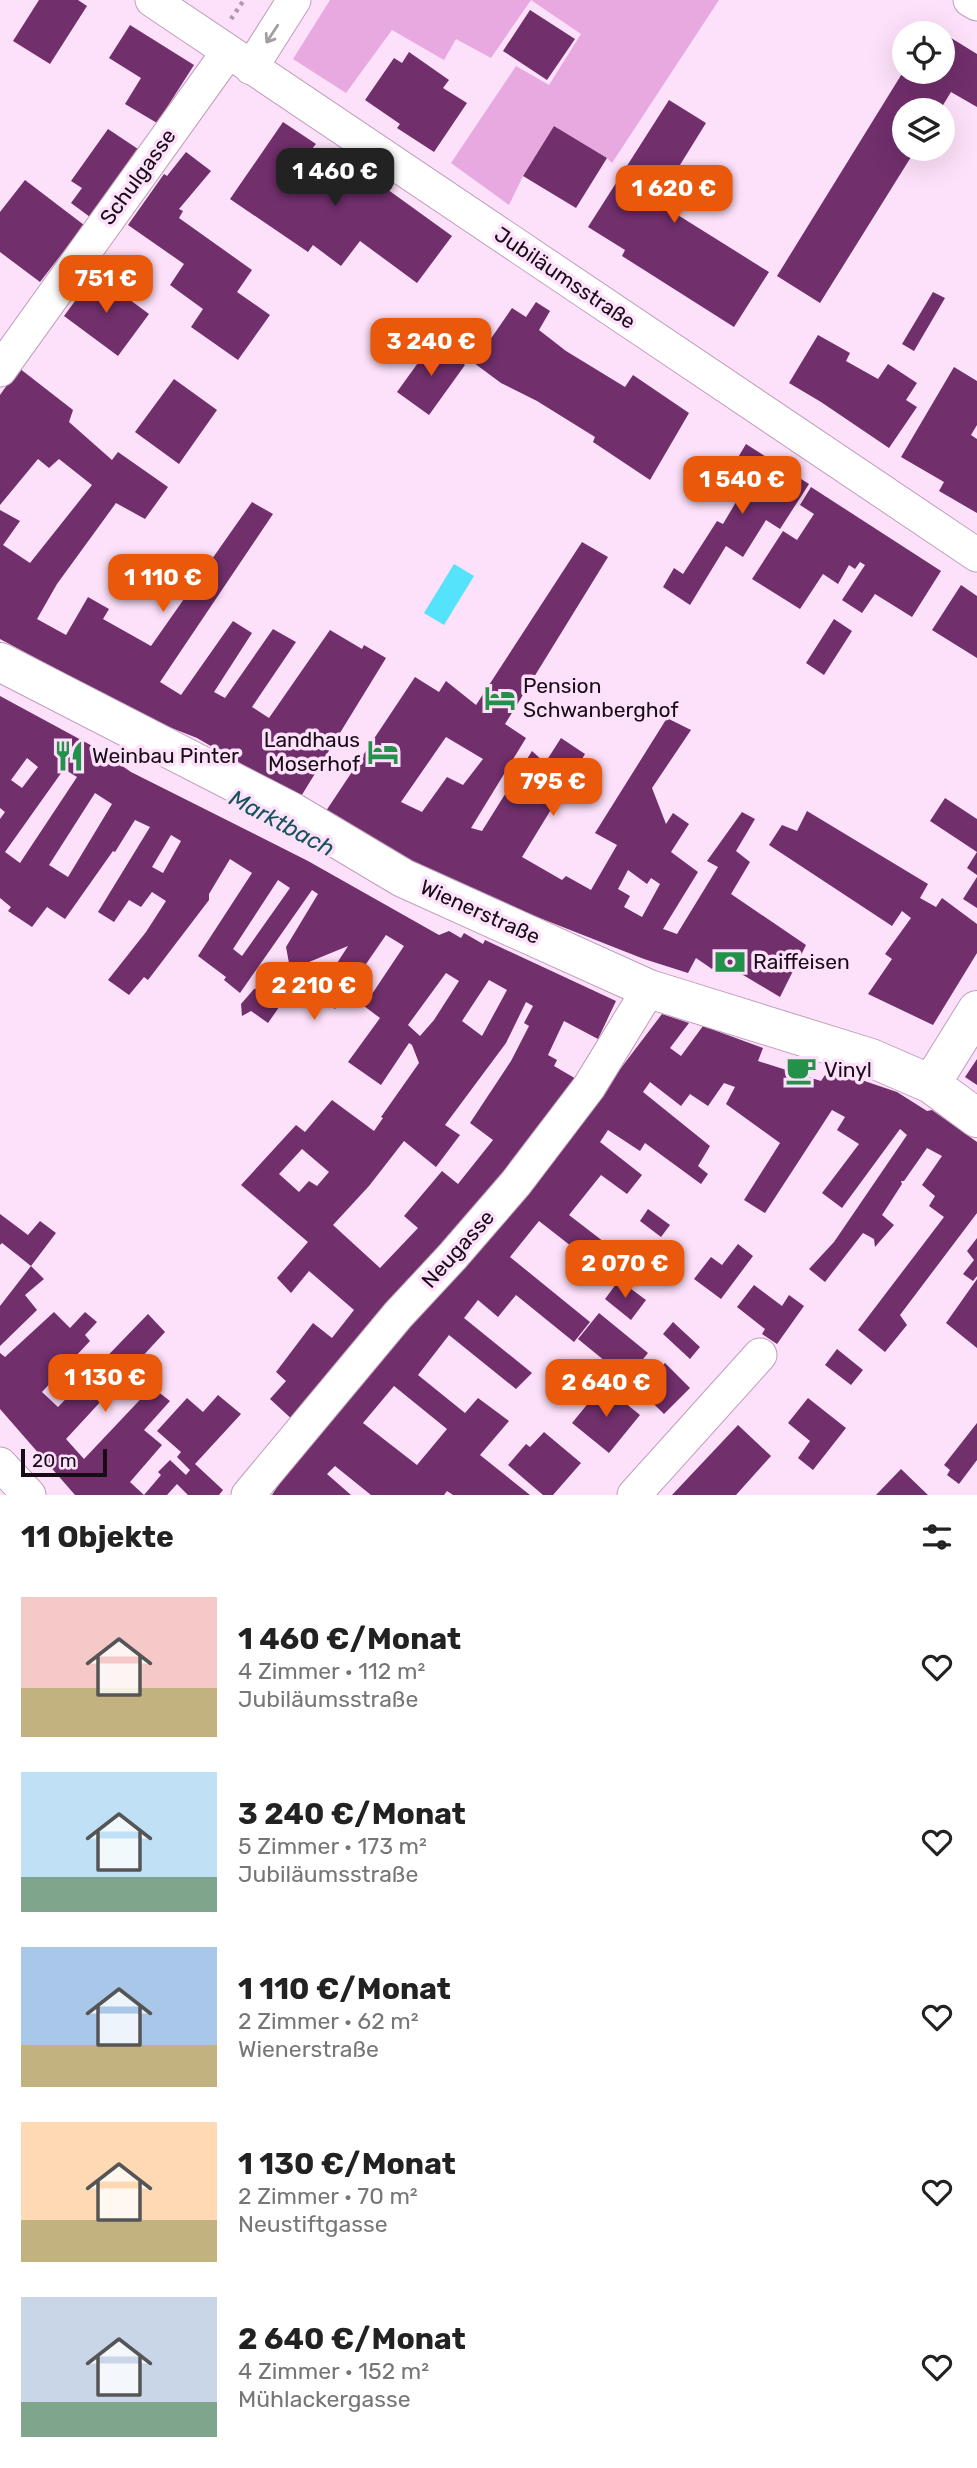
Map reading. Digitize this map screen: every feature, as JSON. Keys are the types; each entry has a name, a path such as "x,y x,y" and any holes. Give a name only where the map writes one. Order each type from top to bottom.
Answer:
{"street":[{"name":"Jubiläumsstraße","path":"152,0 977,555"},
{"name":"Schulgasse","path":"0,370 239,60 294,0"},
{"path":"970,0 977,4"},
{"name":"Wienerstraße","path":"0,662 293,813 403,877 649,989 872,1058 931,1084 977,1118"},
{"name":"Neugasse","path":"248,1495 398,1315 516,1183 589,1087 649,989"},
{"path":"931,1084 977,1010"},
{"path":"634,1495 760,1355"},
{"path":"0,1464 29,1495"}],"path":[{"path":"231,19 244,0"}],"shaded area":[{"path":"330,0 531,0 491,58 456,39 444,60 392,30 346,93 293,59"},
{"path":"531,0 719,0 612,163 554,126 523,176 509,205 451,163 516,66 549,85 581,34"}],"water":[{"path":"454,564 474,576 444,625 424,613"}],"building":[{"path":"39,0 78,0 87,6 50,64 13,41"},
{"path":"530,10 575,39 547,80 503,51"},
{"path":"130,25 194,65 157,123 125,104 141,78 109,58"},
{"path":"955,40 977,54 977,107 951,92 947,98 892,98 892,161 909,161 820,303 777,276 896,84 955,84"},
{"path":"409,52 449,80 443,88 467,103 434,152 397,128 400,124 365,100 394,58 402,63"},
{"path":"669,100 706,123 657,202 769,272 734,327 622,256 625,250 588,227"},
{"path":"283,122 316,144 311,150 373,192 380,184 452,236 417,283 360,241 341,266 313,245 308,252 230,199"},
{"path":"554,126 607,158 576,208 523,176"},
{"path":"108,129 138,149 90,217 71,203 82,188 71,181"},
{"path":"186,152 211,171 179,209 183,211 179,218 252,270 237,292 270,315 238,360 191,327 203,309 170,285 184,264 128,225 164,174 167,176"},
{"path":"25,180 84,225 40,282 0,252 0,212"},
{"path":"95,274 149,314 118,356 64,316"},
{"path":"933,292 945,298 914,351 902,344"},
{"path":"536,302 550,311 539,330 566,351 625,387 633,375 689,413 650,480 593,442 595,437 537,401 501,383 474,363 512,308 526,317"},
{"path":"818,335 850,353 846,361 878,379 888,364 917,383 906,400 917,407 889,448 789,383"},
{"path":"433,342 465,365 429,415 397,392"},
{"path":"954,367 977,381 977,425 971,435 977,439 977,513 939,491 944,482 901,457"},
{"path":"19,368 73,410 69,422 112,460 118,452 168,487 145,519 116,503 57,584 37,619 66,635 88,597 109,609 103,619 151,646 252,502 273,514 160,682 181,695 233,621 252,633 214,692 225,698 273,629 296,642 252,707 269,718 330,630 362,649 364,645 386,658 300,798 197,738 154,721 0,639 0,510 20,521 3,545 30,563 92,485 59,459 49,468 38,459 0,505 0,395"},
{"path":"174,379 217,410 179,464 135,432"},
{"path":"746,444 809,484 780,529 766,520 743,557 726,546 690,605 663,587 674,568 683,574 717,521 723,524 739,497 721,486"},
{"path":"811,487 941,571 912,617 875,594 862,613 842,600 865,565 860,562 855,569 849,565 838,584 823,574 800,609 752,579 783,531 797,540 814,514 800,505"},
{"path":"582,542 608,557 505,724 526,738 471,828 482,831 532,751 545,763 561,738 585,754 522,857 562,880 566,876 591,890 617,845 595,833 667,718 691,730 652,788 666,824 673,813 689,824 671,852 698,872 663,929 677,934 718,867 707,861 742,812 755,819 736,851 750,862 731,894 806,945 780,997 718,960 712,969 696,958 688,973 644,959 474,892 417,864 326,811 415,677 439,692 446,681 476,705","holes":["446,737 483,759 463,785 447,777 422,812 401,802","628,870 647,884 651,878 660,884 642,917 624,907 630,896 618,889"]},
{"path":"961,585 977,596 977,658 932,630"},
{"path":"834,619 852,631 824,675 806,663"},
{"path":"0,696 96,748 131,772 308,861 439,935 449,931 461,938 464,933 483,944 485,940 616,1001 598,1039 564,1021 548,1055 557,1060 554,1066 578,1080 507,1178 295,1422 270,1399 286,1381 276,1372 313,1323 332,1338 354,1310 309,1271 291,1293 277,1278 308,1242 241,1185 296,1125 305,1132 332,1100 374,1131 383,1118 381,1117 419,1063 412,1045 409,1043 381,1085 348,1062 380,1018 364,1006 404,946 386,935 335,1009 316,996 282,1003 268,1023 251,1011 242,1016 241,1004 254,989 276,984 272,966 289,963 286,947 318,894 312,890 240,993 224,980 226,977 198,956 252,873 230,859 209,894 209,900 148,980 144,977 129,995 108,980 146,932 166,901 152,892 141,907 129,900 114,922 98,912 150,827 135,820 115,852 113,851 65,919 47,907 32,927 8,911 11,907 0,898 0,819 5,812 0,808","holes":["27,758 38,767 22,788 11,780","64,769 77,777 20,863 5,852","95,793 112,804 68,877 49,865","171,835 181,841 163,873 152,867","278,880 290,888 242,956 233,949","348,946 316,996 309,962","446,973 459,981 434,1020 420,1036 408,1025","489,980 507,990 482,1036 462,1021","526,1002 533,1006 524,1023 529,1026 511,1061 470,1123 493,1140 458,1184 442,1171 404,1216 418,1228 380,1268 333,1225 369,1186 404,1141 436,1167 460,1135 445,1125 506,1043","302,1149 329,1172 317,1186 309,1181 299,1192 279,1174"]},
{"path":"945,798 977,819 977,852 930,821"},
{"path":"807,811 928,884 920,898 936,907 942,898 977,924 977,953 933,1025 868,994 892,959 885,954 911,918 902,911 892,926 769,845 782,825 797,831"},
{"path":"977,852 977,875 967,868"},
{"path":"977,877 977,908 963,899"},
{"path":"662,1014 689,1023 670,1048 681,1056 703,1026 763,1048 758,1061 821,1081 829,1069 897,1092 927,1111 932,1110 977,1142 977,1213 900,1315 907,1325 885,1352 858,1330 944,1217 929,1206 935,1196 922,1185 942,1156 927,1148 904,1181 901,1181 902,1184 882,1215 894,1225 875,1247 874,1239 863,1233 825,1282 809,1269 834,1242 907,1135 900,1129 842,1208 822,1193 859,1144 837,1130 845,1117 832,1110 765,1213 744,1200 780,1143 726,1104 735,1087 724,1083 708,1106 690,1094 681,1106 650,1082 643,1092 710,1146 698,1166 708,1174 701,1184 645,1143 640,1151 608,1130 600,1142 642,1175 627,1194 601,1175 569,1215 617,1252 603,1271 539,1221 510,1257 590,1322 574,1342 516,1295 498,1317 478,1300 464,1318 532,1373 516,1389 449,1335 418,1375 465,1413 478,1398 509,1421 480,1455 530,1495 453,1495 447,1491 444,1495 371,1495 335,1466 327,1474 351,1495 272,1495 283,1478 602,1093","holes":["394,1386 447,1429 417,1465 363,1423"]},
{"path":"977,1059 977,1085 965,1077"},
{"path":"648,1209 670,1225 661,1237 640,1221"},
{"path":"0,1214 28,1235 40,1221 56,1233 31,1266 2,1243 0,1245"},
{"path":"977,1238 977,1276 973,1281 963,1274 974,1260 967,1251"},
{"path":"738,1244 753,1256 721,1299 694,1279 711,1257 722,1265"},
{"path":"31,1266 44,1279 25,1295 37,1310 0,1346 0,1306"},
{"path":"977,1279 977,1348 946,1323"},
{"path":"619,1280 646,1300 631,1320 605,1299"},
{"path":"754,1285 782,1306 789,1295 804,1306 777,1344 762,1334 765,1329 737,1307"},
{"path":"54,1312 70,1328 85,1312 97,1322 85,1335 90,1341 42,1392 58,1407 148,1314 165,1332 66,1439 84,1459 152,1387 170,1401 144,1430 162,1445 130,1482 144,1495 75,1495 0,1409 0,1353 5,1357"},
{"path":"599,1313 648,1353 627,1379 578,1339"},
{"path":"673,1322 700,1347 690,1359 663,1334"},
{"path":"837,1349 863,1370 851,1385 825,1365"},
{"path":"650,1362 658,1370 665,1363 690,1388 664,1414 631,1382"},
{"path":"603,1385 640,1415 609,1453 572,1423"},
{"path":"218,1395 241,1414 195,1464 223,1490 219,1495 188,1495 177,1484 167,1495 144,1495 161,1475 158,1472 170,1460 186,1475 190,1470 177,1457 181,1452 157,1431 187,1398 203,1412"},
{"path":"808,1398 846,1428 813,1470 798,1458 810,1441 788,1423"},
{"path":"977,1423 977,1460 959,1484 947,1475 950,1470 944,1465"},
{"path":"738,1425 771,1456 736,1495 672,1495"},
{"path":"544,1432 581,1463 553,1495 543,1495 508,1465 526,1444 530,1447"},
{"path":"901,1469 928,1495 876,1495"}],"place":[{"name":"Pension Schwanberghof","path":"500,698"},
{"name":"Landhaus Moserhof","path":"383,752"},
{"name":"Weinbau Pinter","path":"69,756"},
{"name":"Raiffeisen","path":"730,962"},
{"name":"Vinyl","path":"801,1070"}],"water label":[{"name":"Marktbach","path":"282,823"}]}
